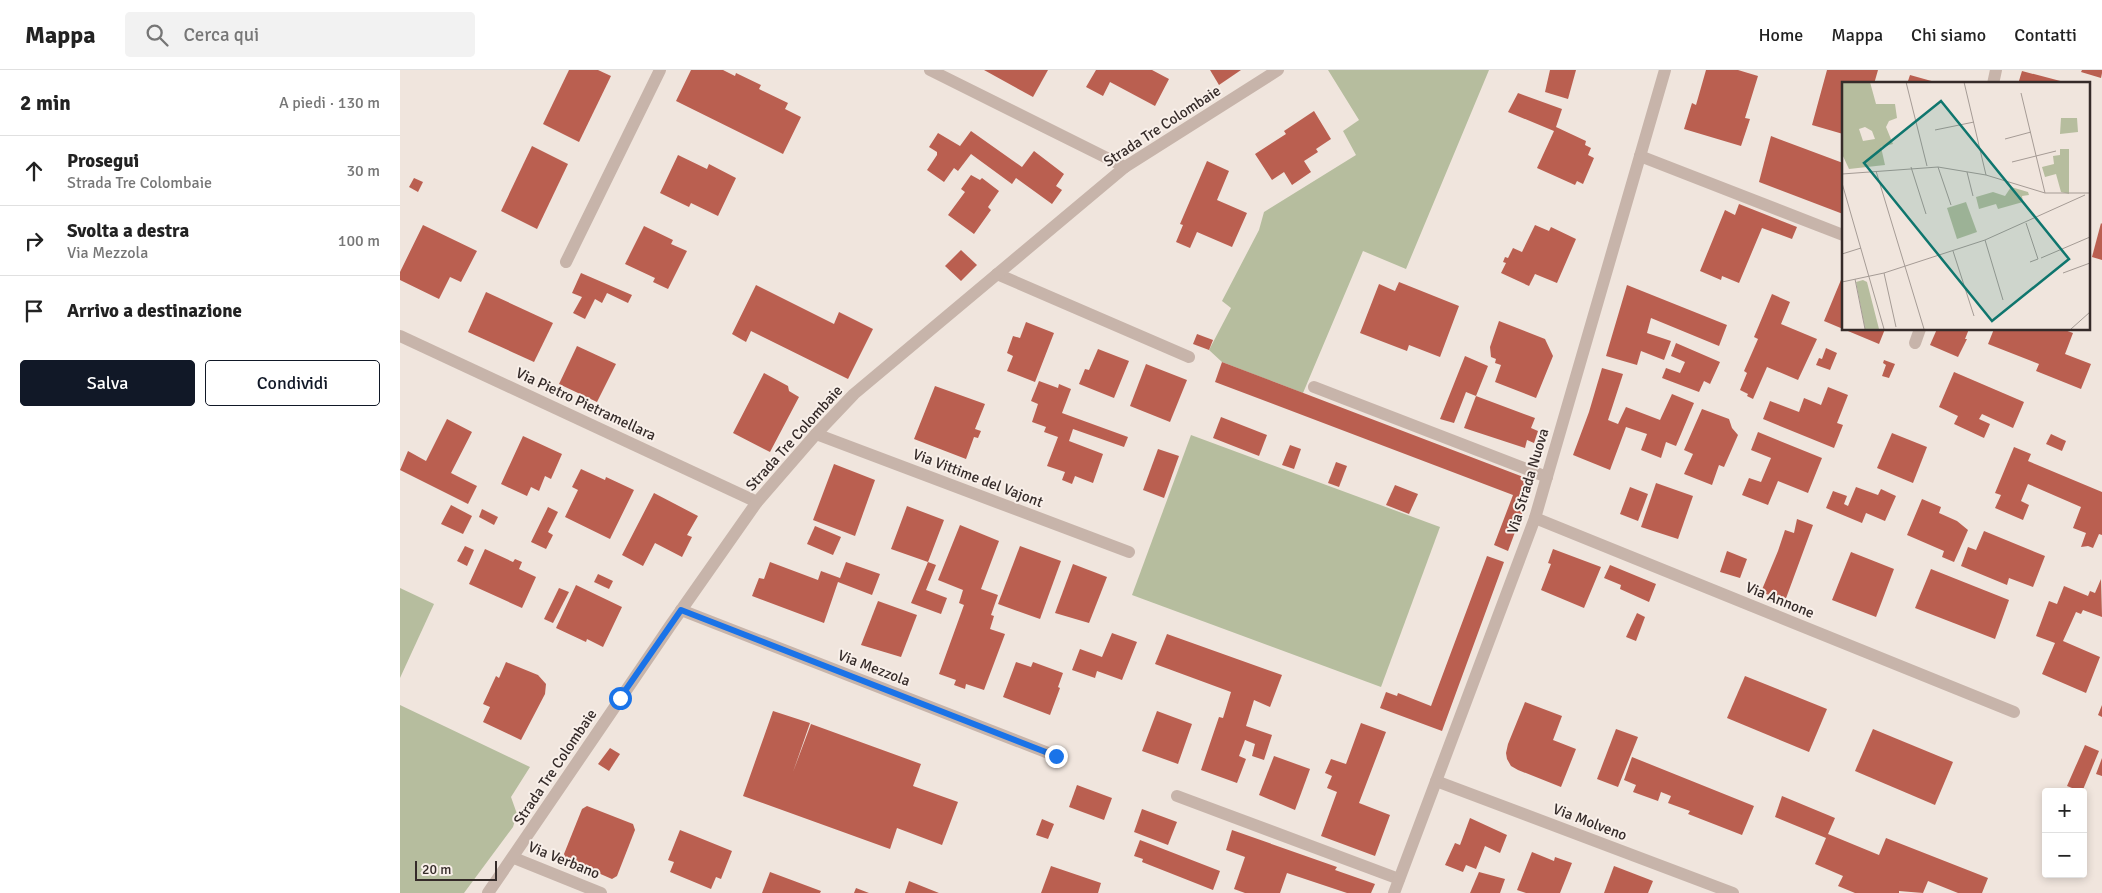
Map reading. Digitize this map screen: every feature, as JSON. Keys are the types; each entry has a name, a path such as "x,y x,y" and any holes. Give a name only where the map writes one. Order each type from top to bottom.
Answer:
{"street":[{"path":"566,262 660,70"},
{"path":"930,70 1125,168"},
{"name":"Strada Tre Colombaie","path":"488,893 514,858 681,610 757,502 816,434 854,394 1125,168 1278,70"},
{"name":"Via Strada Nuova","path":"1394,893 1535,518 1665,70"},
{"path":"1640,156 1842,235"},
{"path":"996,274 1189,357"},
{"path":"1915,343 1920,330"},
{"name":"Via Pietro Pietramellara","path":"400,336 757,502"},
{"path":"1314,387 1547,477"},
{"name":"Via Vittime del Vajont","path":"816,434 1129,552"},
{"name":"Via Annone","path":"1535,518 2014,712"},
{"name":"Via Mezzola","path":"681,610 1056,756"},
{"name":"Via Molveno","path":"1436,781 1733,893"},
{"path":"1177,796 1400,879"},
{"name":"Via Verbano","path":"514,858 602,893"}],"green space":[{"path":"1328,70 1489,70 1406,269 1363,251 1303,393 1222,362 1209,350 1231,308 1222,301 1259,230 1264,212 1356,155 1343,131 1359,120"},
{"path":"1191,435 1440,527 1381,687 1132,595"},
{"path":"400,588 434,604 400,678"},
{"path":"400,705 530,767 511,797 517,814 513,827 464,893 400,893"}],"building":[{"path":"569,70 598,70 611,76 579,142 543,124"},
{"path":"691,70 723,70 735,76 736,73 761,85 759,89 788,103 785,109 801,117 783,154 676,101"},
{"path":"984,70 1048,70 1033,97"},
{"path":"1096,70 1152,70 1169,79 1155,106 1110,82 1103,96 1086,87"},
{"path":"1210,70 1241,70 1219,85"},
{"path":"1550,70 1576,70 1568,99 1545,92"},
{"path":"1706,70 1738,70 1758,76 1745,118 1750,119 1741,146 1684,129 1692,103 1696,105"},
{"path":"1827,70 1878,70 1875,82 1842,82 1842,134 1812,125"},
{"path":"2082,70 2102,70 2101,78 2081,72"},
{"path":"2022,71 2064,82 2019,82"},
{"path":"1910,75 1935,82 1908,82"},
{"path":"1518,93 1562,109 1556,127 1586,141 1585,145 1591,148 1588,155 1594,158 1583,184 1577,181 1575,185 1537,168 1554,131 1508,112"},
{"path":"1314,111 1331,139 1316,149 1318,152 1304,161 1311,172 1292,185 1284,172 1272,180 1255,154 1286,134 1284,131"},
{"path":"971,131 1022,167 1034,151 1064,174 1056,186 1062,190 1052,204 1016,178 1012,184 971,154 958,171 954,168 944,182 927,170 937,155 937,152 929,147 938,133 960,146"},
{"path":"1771,136 1842,163 1842,214 1759,182"},
{"path":"532,146 568,164 537,229 501,211"},
{"path":"678,155 707,169 709,164 736,178 718,216 691,203 689,207 660,193"},
{"path":"1207,161 1229,171 1217,200 1247,213 1232,247 1197,232 1190,248 1176,242 1183,225 1180,224"},
{"path":"971,175 980,180 982,178 999,191 988,207 991,210 974,234 948,215 965,192 961,189"},
{"path":"414,178 423,182 418,192 409,187"},
{"path":"1739,204 1797,227 1792,239 1762,228 1739,283 1722,276 1721,280 1700,271 1725,210 1735,215"},
{"path":"2102,224 2102,260 2092,257"},
{"path":"423,225 477,251 461,282 450,277 439,299 400,280 400,272"},
{"path":"1535,225 1549,231 1551,227 1576,239 1557,283 1535,274 1529,286 1501,273 1506,263 1503,262 1505,257 1508,258 1513,248 1522,252"},
{"path":"644,226 673,240 671,244 687,251 668,289 653,282 655,278 625,264"},
{"path":"961,250 977,265 961,281 945,266"},
{"path":"581,273 632,295 628,303 607,293 602,303 595,299 585,319 573,313 582,297 572,293"},
{"path":"1842,277 1842,329 1824,321"},
{"path":"1399,282 1459,306 1440,357 1409,345 1407,351 1360,333 1379,284 1395,291"},
{"path":"756,285 834,324 839,312 873,329 848,379 751,331 746,342 732,334"},
{"path":"1627,285 1727,325 1719,346 1651,318 1647,333 1671,341 1664,360 1641,351 1637,365 1606,356"},
{"path":"486,292 553,323 534,362 468,332"},
{"path":"1772,294 1790,302 1781,324 1817,339 1798,380 1767,367 1753,399 1740,390 1747,373 1744,371 1758,339 1754,337"},
{"path":"1499,321 1545,339 1553,356 1536,398 1495,382 1501,365 1495,363 1496,359 1491,357 1490,347"},
{"path":"1026,322 1054,333 1035,382 1007,371 1013,356 1007,353 1013,336 1020,338"},
{"path":"1845,330 1885,330 1879,344"},
{"path":"1937,330 1969,330 1965,339 1967,339 1958,357 1930,345"},
{"path":"1994,330 2065,330 2073,333 2065,354 2091,364 2081,389 2036,371 2039,364 1988,344"},
{"path":"1197,334 1213,340 1209,350 1193,344"},
{"path":"1676,343 1720,362 1710,384 1704,381 1699,392 1662,378 1666,368 1680,373 1685,362 1671,356"},
{"path":"577,346 616,364 597,402 559,384"},
{"path":"1826,348 1837,353 1830,370 1816,365 1819,358 1822,359"},
{"path":"1098,349 1129,361 1114,398 1079,384 1085,369 1089,370"},
{"path":"1465,356 1488,366 1476,396 1466,392 1454,423 1440,419"},
{"path":"1884,360 1895,364 1889,378 1882,376 1886,365 1883,363"},
{"path":"1222,362 1534,481 1508,551 1494,545 1513,495 1215,382"},
{"path":"1146,364 1187,380 1170,422 1130,406"},
{"path":"1602,368 1623,374 1608,420 1618,424 1626,407 1660,420 1672,394 1694,403 1676,446 1666,442 1661,458 1641,450 1647,434 1626,427 1610,470 1573,455 1589,412"},
{"path":"1954,372 2024,402 2013,428 1982,414 1979,419 1990,424 1984,438 1954,424 1958,416 1939,407"},
{"path":"764,373 788,386 789,391 799,397 770,452 733,433"},
{"path":"1039,381 1058,388 1059,384 1071,389 1062,413 1128,437 1124,447 1073,429 1069,441 1103,454 1093,483 1075,476 1072,484 1062,480 1065,472 1047,466 1058,437 1044,432 1046,427 1032,422 1038,404 1031,401"},
{"path":"935,386 985,404 975,429 981,431 978,438 974,437 966,459 914,439"},
{"path":"1828,387 1848,395 1837,423 1843,425 1834,448 1763,419 1770,401 1799,412 1804,398 1821,405"},
{"path":"1476,396 1535,418 1531,428 1538,431 1534,443 1527,440 1525,448 1464,428"},
{"path":"1702,409 1729,419 1732,428 1738,435 1724,467 1719,465 1712,485 1684,474 1693,454 1684,450"},
{"path":"1221,417 1267,435 1259,456 1213,438"},
{"path":"447,419 472,432 451,473 477,486 468,504 400,470 408,451 426,461"},
{"path":"1758,432 1822,458 1808,493 1778,481 1768,505 1742,495 1749,478 1761,482 1771,458 1751,450"},
{"path":"1892,433 1927,447 1913,483 1877,468"},
{"path":"2051,434 2066,441 2062,451 2046,444"},
{"path":"523,436 562,454 551,479 545,476 539,491 531,487 527,496 501,484"},
{"path":"1290,445 1301,449 1294,469 1282,465"},
{"path":"2014,447 2031,454 2028,461 2102,492 2102,535 2099,534 2093,548 2088,546 2081,547 2086,533 2073,528 2081,507 2028,484 2021,501 2029,505 2023,520 1995,508 2001,495 1995,493"},
{"path":"1158,449 1179,456 1164,498 1143,490"},
{"path":"1336,462 1347,466 1339,487 1328,483"},
{"path":"834,464 875,480 855,536 813,520"},
{"path":"581,469 605,480 606,477 634,490 610,539 565,517 578,490 572,487"},
{"path":"1656,483 1693,496 1678,539 1641,527"},
{"path":"1395,485 1418,494 1409,514 1386,505"},
{"path":"1630,487 1648,494 1638,521 1620,514"},
{"path":"1856,487 1878,495 1881,489 1896,496 1885,521 1866,513 1862,523 1826,508 1833,491 1847,496 1844,504 1848,506"},
{"path":"654,493 698,516 687,535 692,537 682,557 655,543 643,566 622,555"},
{"path":"1922,499 1941,507 1939,513 1957,521 1968,530 1954,562 1942,557 1944,551 1907,535"},
{"path":"451,505 472,516 463,534 441,524"},
{"path":"907,506 944,520 928,562 891,549"},
{"path":"548,507 558,512 548,532 553,535 546,549 531,542"},
{"path":"482,509 498,517 494,525 479,517"},
{"path":"1797,519 1813,525 1785,601 1761,592 1785,530 1794,533"},
{"path":"960,525 999,541 981,589 998,595 991,615 994,616 990,629 1005,634 984,690 966,684 965,689 954,685 956,680 939,674 964,605 959,603 963,590 938,580"},
{"path":"815,526 841,537 833,555 807,544"},
{"path":"1984,531 2045,556 2033,587 2009,578 2007,585 1961,566 1968,547 1976,550"},
{"path":"465,546 474,550 467,566 457,561"},
{"path":"1020,546 1061,561 1040,619 998,604"},
{"path":"485,549 513,562 515,559 522,562 519,569 536,577 522,608 469,584"},
{"path":"1553,549 1601,567 1584,608 1541,590 1551,564 1548,563"},
{"path":"1727,551 1747,559 1740,578 1720,572"},
{"path":"1851,552 1894,569 1876,617 1832,600"},
{"path":"1487,556 1504,562 1442,731 1380,708 1386,692 1397,696 1398,693 1431,706"},
{"path":"770,562 818,580 821,571 840,578 846,562 880,574 872,595 838,582 824,623 752,596 759,578 764,579"},
{"path":"928,562 936,565 926,590 947,598 941,614 911,603"},
{"path":"1073,564 1107,577 1089,623 1055,613"},
{"path":"1610,565 1656,584 1649,602 1620,589 1621,585 1604,578"},
{"path":"1931,569 2009,600 1995,639 1915,608"},
{"path":"598,574 613,581 609,589 594,582"},
{"path":"2101,579 2102,617 2083,610 2081,614 2076,612 2063,641 2100,657 2086,693 2042,674 2055,643 2036,636 2049,601 2057,604 2064,586 2088,596 2090,591 2095,593"},
{"path":"576,585 622,607 603,647 587,639 586,642 556,628"},
{"path":"559,588 569,592 553,623 544,619"},
{"path":"878,601 917,615 901,657 861,645"},
{"path":"1637,613 1645,617 1636,641 1626,637"},
{"path":"1112,633 1137,642 1122,680 1097,671 1095,678 1072,670 1080,649 1102,657"},
{"path":"1167,634 1282,675 1270,707 1254,700 1246,726 1272,735 1264,760 1252,756 1255,744 1245,740 1239,756 1246,759 1237,783 1201,770 1219,717 1223,718 1231,692 1155,664"},
{"path":"506,662 538,675 546,684 545,694 521,740 483,722 490,707 483,704 496,676 499,678"},
{"path":"1016,662 1031,667 1033,662 1063,673 1058,687 1060,688 1050,715 1003,697"},
{"path":"1745,676 1827,709 1809,752 1727,718"},
{"path":"1525,702 1562,716 1553,740 1576,749 1561,787 1518,770 1511,766 1507,759 1508,744"},
{"path":"2102,705 2102,717 2098,715"},
{"path":"773,711 810,723 793,772 811,724 921,764 913,786 958,802 942,845 897,828 890,849 743,796"},
{"path":"1157,711 1192,724 1178,764 1142,751"},
{"path":"1361,723 1386,732 1359,803 1390,815 1375,856 1321,836 1337,792 1327,788 1332,776 1325,773 1331,759 1346,764"},
{"path":"1616,729 1638,737 1618,787 1597,779"},
{"path":"1873,729 1953,762 1935,805 1855,771"},
{"path":"2085,745 2099,751 2084,788 2067,786"},
{"path":"610,748 620,754 609,771 598,764"},
{"path":"1274,756 1310,769 1295,810 1259,795"},
{"path":"1632,757 1754,806 1742,835 1688,814 1690,811 1668,803 1671,796 1661,792 1658,801 1633,792 1636,785 1624,780"},
{"path":"2102,758 2102,776 2096,774"},
{"path":"1077,785 1112,798 1104,820 1069,807"},
{"path":"1782,796 1835,818 1828,834 1879,855 1886,838 1988,878 1982,893 1958,893 1928,881 1923,893 1899,891 1899,893 1855,893 1838,886 1843,876 1815,864 1826,838 1775,817"},
{"path":"587,806 633,824 635,830 617,876 612,879 566,859 564,854 582,809"},
{"path":"1142,809 1177,822 1168,845 1134,832"},
{"path":"1470,818 1507,835 1500,853 1485,846 1476,869 1466,865 1463,872 1445,865 1455,843 1460,845"},
{"path":"1042,819 1054,824 1048,839 1036,835"},
{"path":"680,830 732,851 721,879 716,877 711,889 670,872 674,862 668,860"},
{"path":"1232,830 1337,867 1335,870 1375,884 1371,893 1347,893 1287,873 1280,893 1245,893 1234,889 1245,857 1226,850"},
{"path":"1140,840 1220,871 1213,890 1142,862 1143,859 1134,856"},
{"path":"1532,852 1554,861 1555,857 1572,863 1560,893 1526,893 1517,890"},
{"path":"1051,866 1101,883 1098,893 1041,893"},
{"path":"1614,866 1653,881 1648,893 1604,893"},
{"path":"770,872 821,891 820,893 762,893"},
{"path":"1479,872 1505,879 1500,893 1470,893"},
{"path":"909,881 939,893 905,893"},
{"path":"856,888 869,893 854,893"}],"route":[{"path":"620,698 681,610 1056,756"}]}
